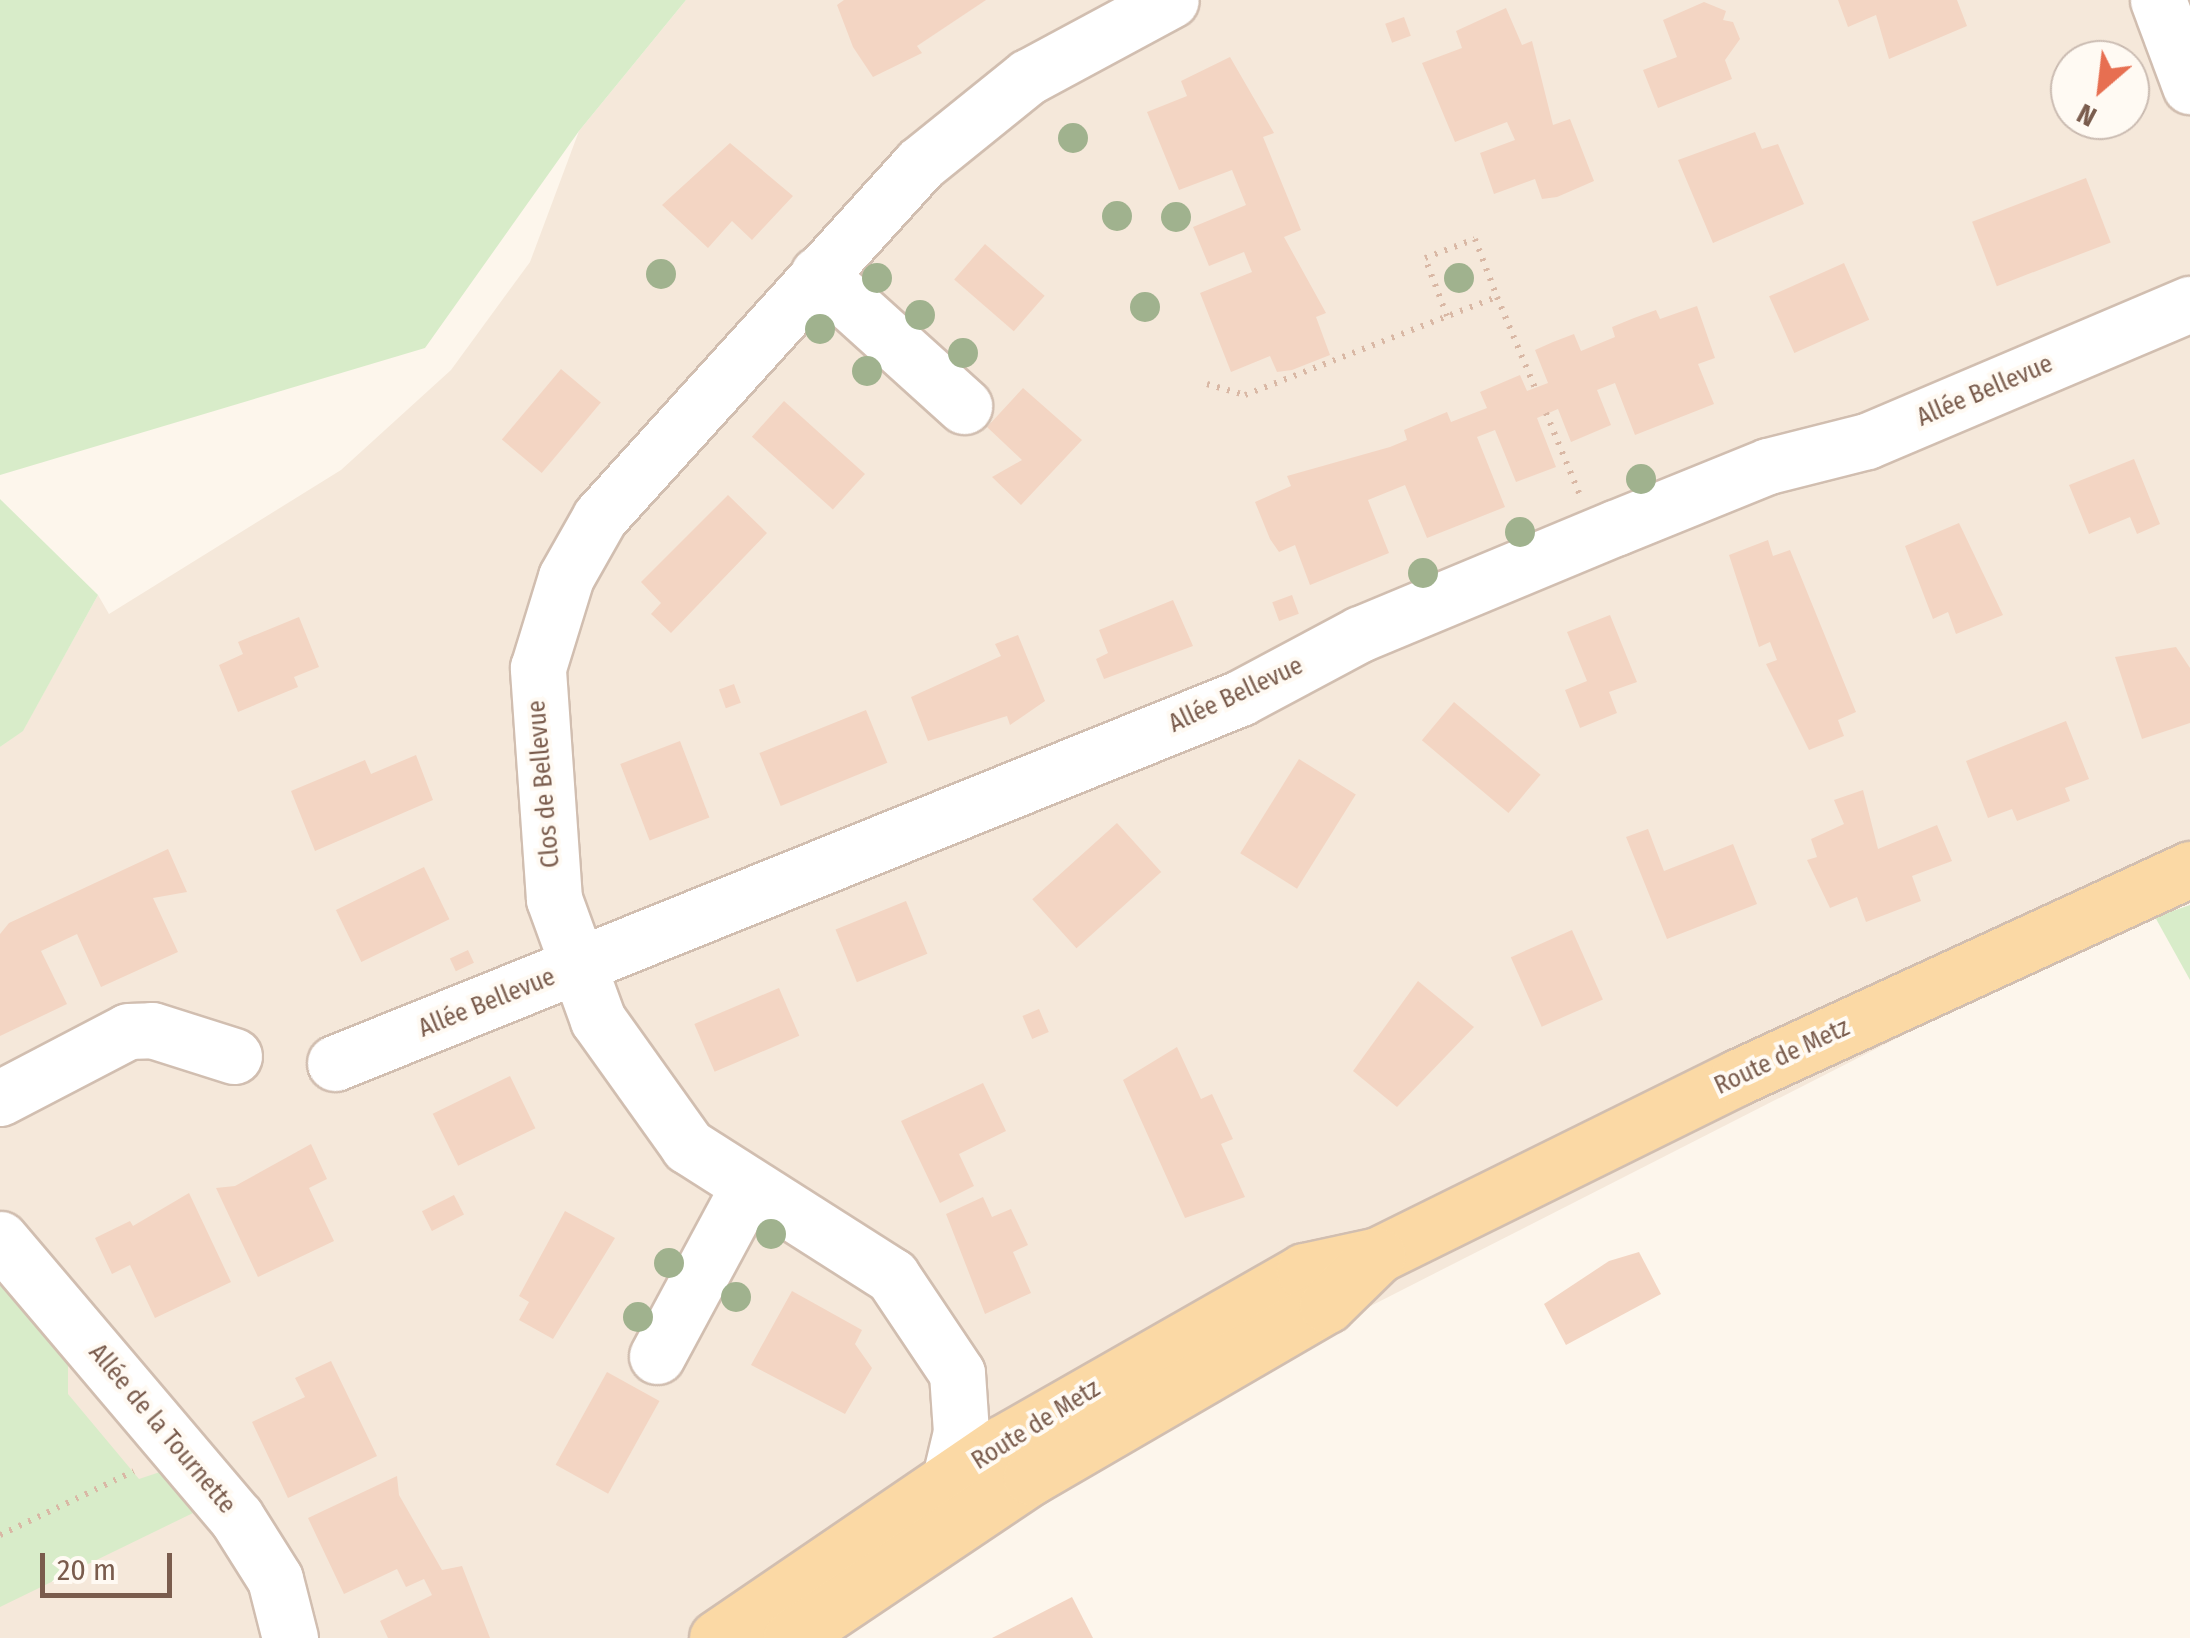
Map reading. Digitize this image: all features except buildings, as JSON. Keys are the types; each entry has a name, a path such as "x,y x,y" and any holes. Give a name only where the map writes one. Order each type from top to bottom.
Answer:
{"main road":[{"name":"Route de Metz","path":"791,1638 952,1503 1017,1435 1304,1272 1378,1255 1738,1077 2190,870"},
{"name":"Route de Metz","path":"717,1638 952,1503 1327,1306 1378,1255"}],"street":[{"name":"Clos de Bellevue","path":"1017,1435 997,1400 957,1373 887,1270 748,1186 668,1124 598,1020 575,968 554,898 536,732 548,622 600,517 818,274 978,112 1172,0"},
{"path":"2158,0 2190,86"},
{"path":"818,274 964,406"},
{"name":"Allée Bellevue","path":"336,1063 1240,698 1360,634 1597,536 1768,466 1868,441 2190,304"},
{"path":"0,1098 128,1031 152,1030 234,1056"},
{"path":"657,1356 748,1186"},
{"name":"Allée de la Tournette","path":"0,1239 182,1448 268,1565 290,1638"},
{"path":"952,1503 960,1432 957,1373"}],"path":[{"path":"1447,316 1425,258 1476,239 1535,388"},
{"path":"1208,384 1245,395 1497,297"},
{"path":"1546,414 1597,536"},
{"path":"0,1535 182,1448"}],"shaded area":[{"path":"686,0 2190,0 2190,899 2129,920 1178,1404 825,1638 0,1638 0,747 23,730 98,595 109,614 341,470 451,370 530,262 579,131"}],"green space":[{"path":"0,0 686,0 579,131 425,348 0,475"},
{"path":"0,499 98,595 23,731 0,747"},
{"path":"2190,905 2190,980 2155,917"},
{"path":"0,1277 68,1360 68,1394 139,1479 163,1471 193,1513 0,1607"}]}
